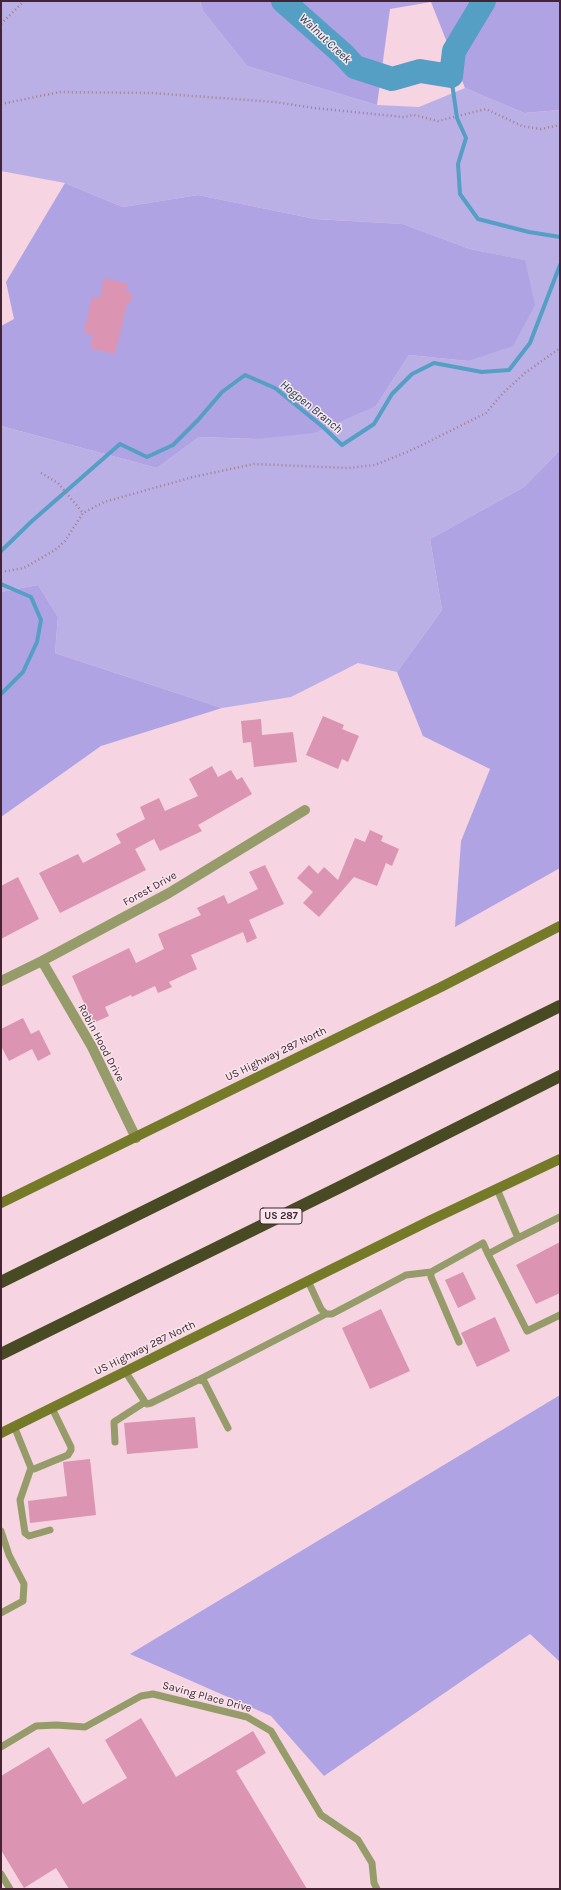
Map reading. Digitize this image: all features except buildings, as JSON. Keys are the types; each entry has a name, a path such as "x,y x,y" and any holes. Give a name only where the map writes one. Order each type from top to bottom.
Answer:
{"highway":[{"path":"1,1282 560,1006"},
{"name":"US 287","path":"1,1354 342,1186 560,1076"}],"main road":[{"name":"US Highway 287 North","path":"1,1203 443,986 560,926"},
{"name":"US Highway 287 North","path":"1,1433 308,1281 560,1159"}],"street":[{"name":"Forest Drive","path":"1,981 42,961 169,893 305,810"},
{"name":"Robin Hood Drive","path":"42,961 92,1047 136,1138"}],"lane":[{"path":"497,1189 518,1238"},
{"path":"488,1254 560,1217"},
{"path":"115,1442 114,1422 145,1402 151,1403 326,1314 332,1314 406,1275 431,1272 483,1243 527,1331 560,1315"},
{"path":"431,1272 430,1277 459,1342"},
{"path":"308,1281 321,1309 326,1314"},
{"path":"125,1371 145,1402"},
{"path":"200,1379 204,1381 228,1428"},
{"path":"31,1468 34,1469 68,1454 71,1450 52,1408"},
{"path":"14,1426 31,1468 20,1500 25,1533 29,1536 50,1530"},
{"path":"1,1531 9,1555 24,1584 22,1601 1,1613"},
{"name":"Saving Place Drive","path":"1,1747 36,1726 56,1725 85,1727 141,1696 153,1694 247,1717 271,1731 321,1815 358,1840 372,1863 374,1882 377,1889"},
{"path":"1,1874 10,1889"}],"path":[{"path":"1,24 24,1"},
{"path":"1,104 60,92 152,93 275,102 397,117 414,115 438,121 486,109 522,126 541,129 560,125"},
{"path":"2,572 24,568 55,550 65,541 83,513 104,502 193,477 254,464 348,468 375,465 414,449 486,413 503,393 525,373 560,348"},
{"path":"40,473 58,483 83,513"}],"shaded area":[{"path":"1,1 200,1 203,11 247,66 377,105 419,107 465,88 524,113 560,110 560,450 524,487 430,539 442,610 397,672 358,663 291,697 222,708 55,653 58,617 38,585 1,592 1,426 157,468 199,437 257,439 376,406 409,355 468,361 524,260 470,249 403,224 315,219 198,195 123,207 65,183 1,171"},
{"path":"200,1 560,1 560,110 524,113 465,88 431,2 390,9 377,105 247,66 203,11"},
{"path":"65,183 123,207 198,195 315,219 403,224 470,249 525,260 535,305 513,346 468,361 409,355 376,406 314,433 257,439 199,437 157,468 1,426 1,326 14,319 6,282"},
{"path":"560,450 560,868 455,927 461,841 490,769 423,736 397,672 442,610 430,539 524,487"},
{"path":"38,585 58,617 55,653 222,708 101,746 1,817 1,592"},
{"path":"560,1395 560,1662 530,1634 324,1776 271,1716 130,1654"}],"waterway":[{"name":"Walnut Creek","path":"283,1 343,54 355,67 392,79 420,71 451,76 454,51 484,1"},
{"name":"Hogpen Branch","path":"451,76 457,118 466,138 458,164 460,194 478,219 529,232 560,237"},
{"name":"Hogpen Branch","path":"1,551 32,521 120,444 147,457 173,445 198,420 222,392 245,375 275,388 323,427 342,445 374,424 392,394 412,374 434,363 482,372 509,370 530,343 560,265"},
{"name":"Hogpen Branch","path":"1,584 31,597 41,620 37,642 23,672 1,694"}]}
